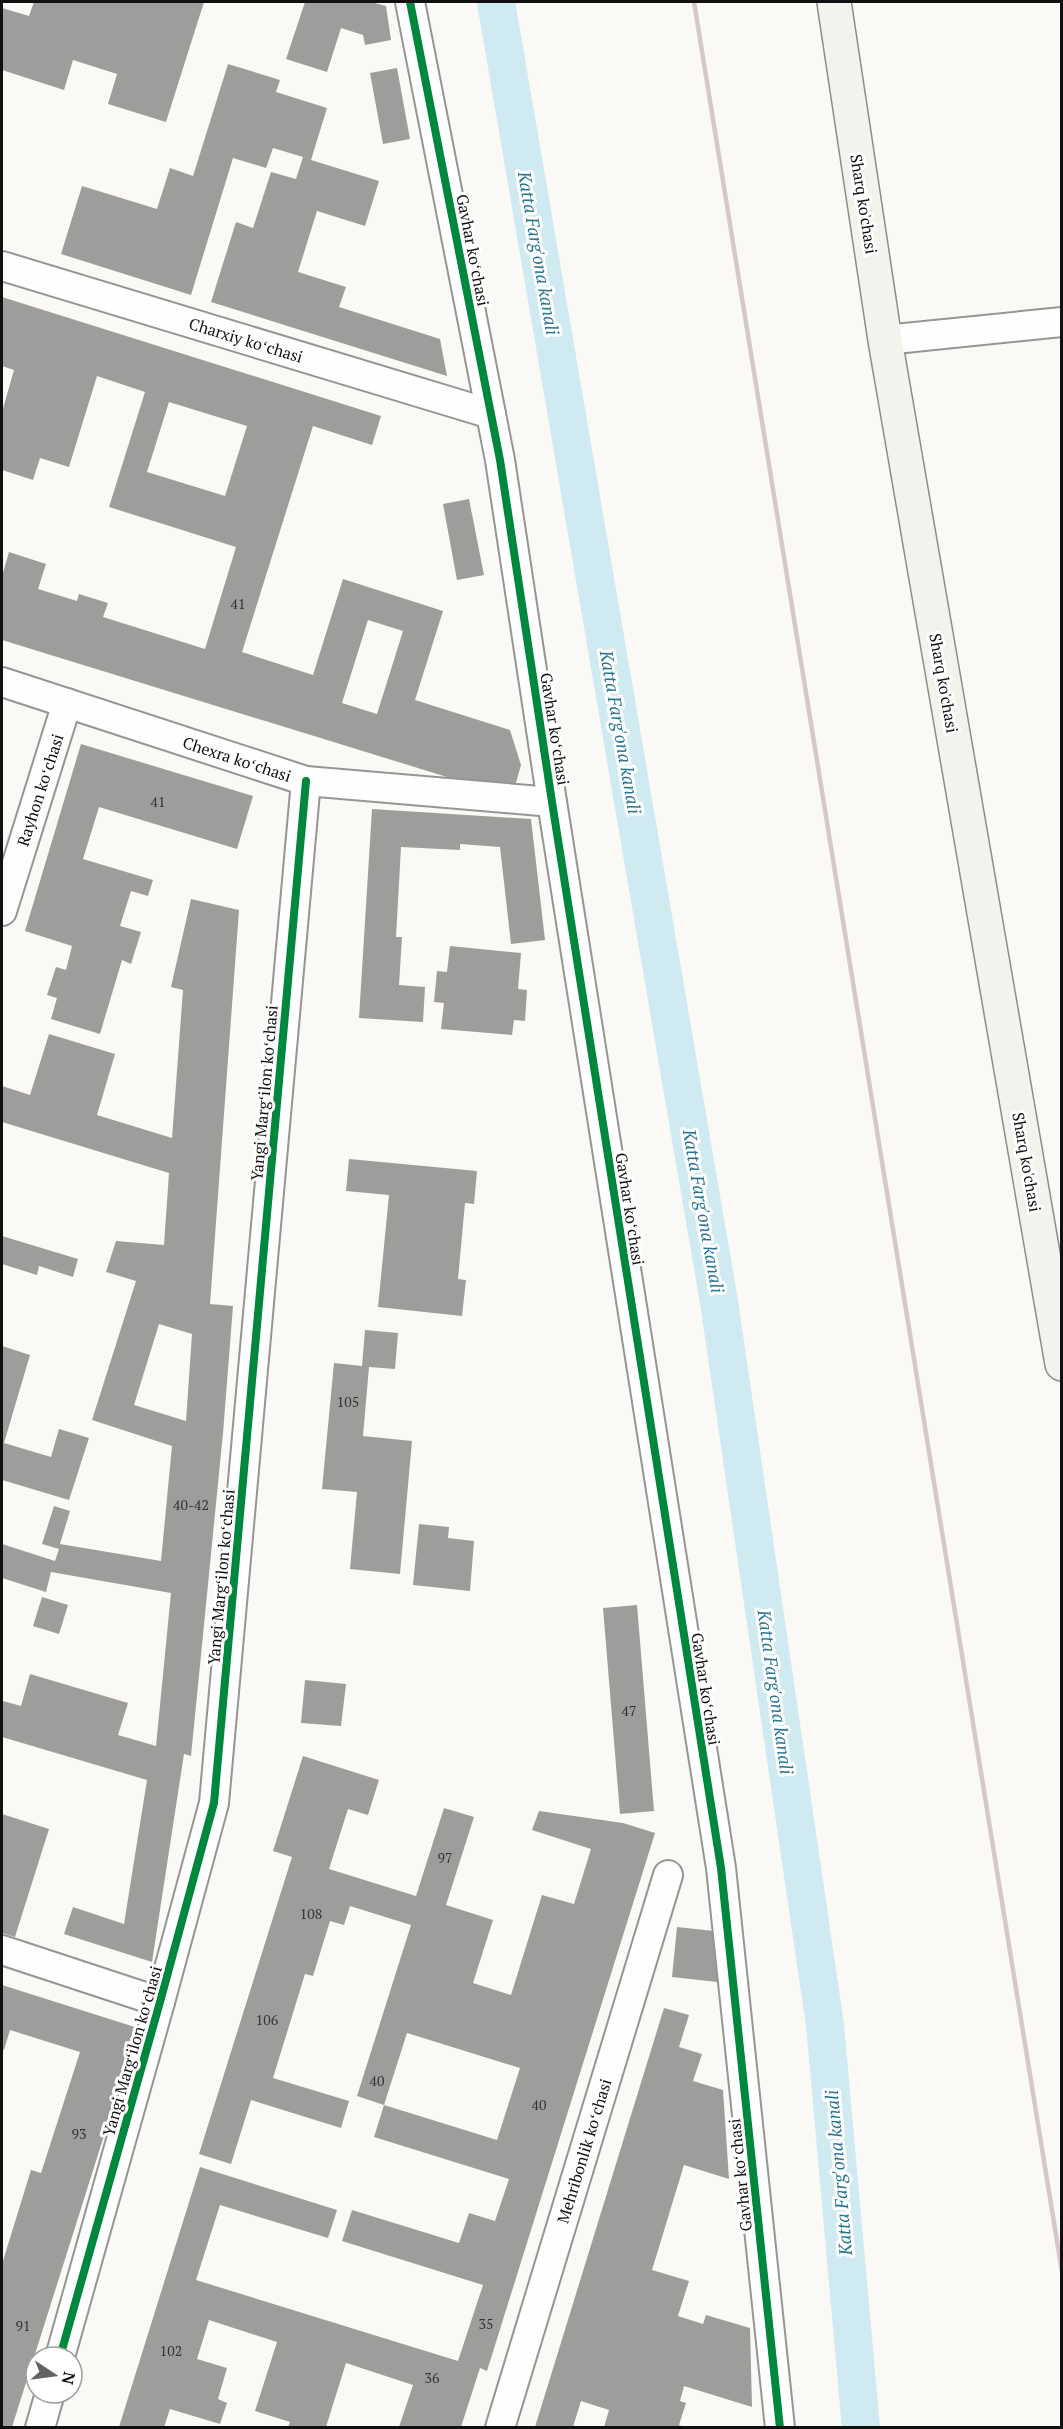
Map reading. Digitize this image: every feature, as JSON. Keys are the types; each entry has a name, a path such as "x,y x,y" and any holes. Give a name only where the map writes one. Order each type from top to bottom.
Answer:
{"main road":[{"name":"Sharq ko'chasi","path":"834,2 885,340 1062,1364"}],"street":[{"name":"Gavhar koʻchasi","path":"410,2 500,459 721,1868 780,2427"},
{"name":"Charxiy koʻchasi","path":"2,266 491,414"},
{"path":"885,340 1062,322"},
{"name":"Chexra koʻchasi","path":"2,682 306,781 552,802"},
{"name":"Rayhon koʻchasi","path":"2,911 67,703"},
{"name":"Yangi Margʻilon koʻchasi","path":"63,2345 214,1803 306,781"},
{"name":"Mehribonlik koʻchasi","path":"500,2427 668,1875"},
{"path":"2,1950 160,2002"},
{"path":"40,2427 46,2405"}],"building":[{"path":"34,2 204,2 166,122 108,104 117,74 73,60 64,90 2,70 2,8 29,16"},
{"path":"305,2 371,2 386,6 391,40 365,45 363,35 341,28 327,72 286,59"},
{"path":"228,64 280,80 276,92 327,108 311,160 379,181 365,226 317,211 298,272 346,287 339,307 440,339 447,376 211,302 236,222 253,228 271,172 296,179 303,157 273,148 266,168 233,158 191,295 61,254 82,186 157,209 170,168 193,176"},
{"path":"397,68 410,139 383,144 370,73"},
{"path":"2,297 381,416 372,445 313,426 242,652 313,675 343,579 443,611 415,700 510,730 521,765 512,797 2,640 2,576 9,552 46,564 38,589 77,601 79,594 108,603 103,617 205,649 236,547 109,507 145,392 97,376 69,467 40,458 33,480 2,470 2,412 14,370 2,366","holes":["169,402 247,426 225,496 147,472","368,620 403,631 377,714 342,703"]},
{"path":"469,499 484,575 457,580 443,504"},
{"path":"81,744 253,796 237,849 99,807 83,859 153,880 148,896 131,891 120,926 141,932 131,964 122,960 100,1034 51,1019 57,998 47,995 56,967 66,970 72,946 25,931"},
{"path":"372,809 531,819 545,940 511,944 500,847 460,844 460,850 401,847 396,937 402,937 399,985 425,987 423,1022 359,1018"},
{"path":"191,899 239,910 210,1304 233,1306 223,1433 191,1756 184,1754 152,1962 64,1934 73,1907 124,1924 147,1780 2,1737 2,1706 3,1701 21,1706 30,1674 128,1703 118,1735 156,1746 171,1593 51,1572 46,1592 2,1578 2,1544 55,1561 59,1549 42,1544 54,1506 70,1511 60,1544 161,1561 172,1446 92,1420 136,1281 106,1272 116,1241 164,1245 169,1173 2,1122 2,1086 30,1095 49,1034 115,1054 97,1115 172,1138 183,990 171,987","holes":["159,1324 192,1334 186,1421 134,1405"]},
{"path":"450,946 521,953 518,989 527,990 525,1021 514,1020 512,1035 441,1029 444,1003 434,1002 437,971 447,972"},
{"path":"349,1159 477,1171 474,1204 465,1203 458,1279 466,1280 462,1316 378,1307 389,1195 346,1191"},
{"path":"2,1236 78,1259 73,1277 39,1266 37,1275 2,1264"},
{"path":"365,1330 398,1333 395,1369 369,1367 363,1436 412,1441 400,1574 350,1569 357,1492 322,1489 334,1363 362,1366"},
{"path":"2,1346 30,1355 4,1443 51,1457 59,1429 89,1438 69,1500 2,1480"},
{"path":"419,1524 449,1527 448,1538 474,1541 470,1591 413,1585"},
{"path":"42,1597 68,1605 59,1634 33,1626"},
{"path":"637,1605 654,1811 620,1814 603,1608"},
{"path":"305,1680 346,1684 341,1726 301,1723"},
{"path":"303,1756 379,1780 368,1815 348,1809 329,1869 416,1896 444,1808 474,1817 446,1905 493,1920 473,1983 511,1995 542,1895 574,1904 591,1849 532,1830 539,1811 623,1823 655,1833 487,2371 480,2368 461,2427 399,2427 413,2385 346,2363 326,2427 288,2427 290,2422 255,2411 277,2342 209,2320 197,2359 227,2368 218,2399 227,2403 220,2424 170,2409 164,2427 119,2427 200,2167 337,2210 328,2238 220,2205 196,2280 458,2361 483,2285 342,2241 352,2210 459,2243 469,2213 495,2221 509,2179 374,2137 384,2105 357,2096 411,1925 350,1906 344,1925 330,1921 313,1976 305,1974 273,2078 349,2101 341,2128 251,2100 231,2164 199,2154 292,1857 273,1851","holes":["407,2033 520,2068 497,2140 384,2105"]},
{"path":"2,1814 49,1829 15,1937 2,1933"},
{"path":"677,1927 723,1932 717,1982 672,1977"},
{"path":"2,1985 138,2028 38,2345 24,2345 24,2389 12,2427 2,2427 2,2264 31,2170 41,2173 80,2052 10,2030 4,2050 2,2049"},
{"path":"664,2008 689,2015 679,2047 702,2054 693,2081 723,2090 729,2179 684,2165 652,2270 689,2281 678,2316 703,2324 706,2315 750,2328 752,2407 684,2386 680,2401 686,2403 679,2425 685,2427 604,2427 609,2410 581,2401 573,2427 535,2427"}],"waterway":[{"name":"Katta Farg'ona kanali","path":"496,2 719,1302 825,2025 861,2428"}],"railway":[{"path":"694,2 1062,2272"}],"cycle path":[{"path":"410,2 500,460 721,1868 780,2428"},
{"path":"63,2345 214,1803 306,781"}]}
